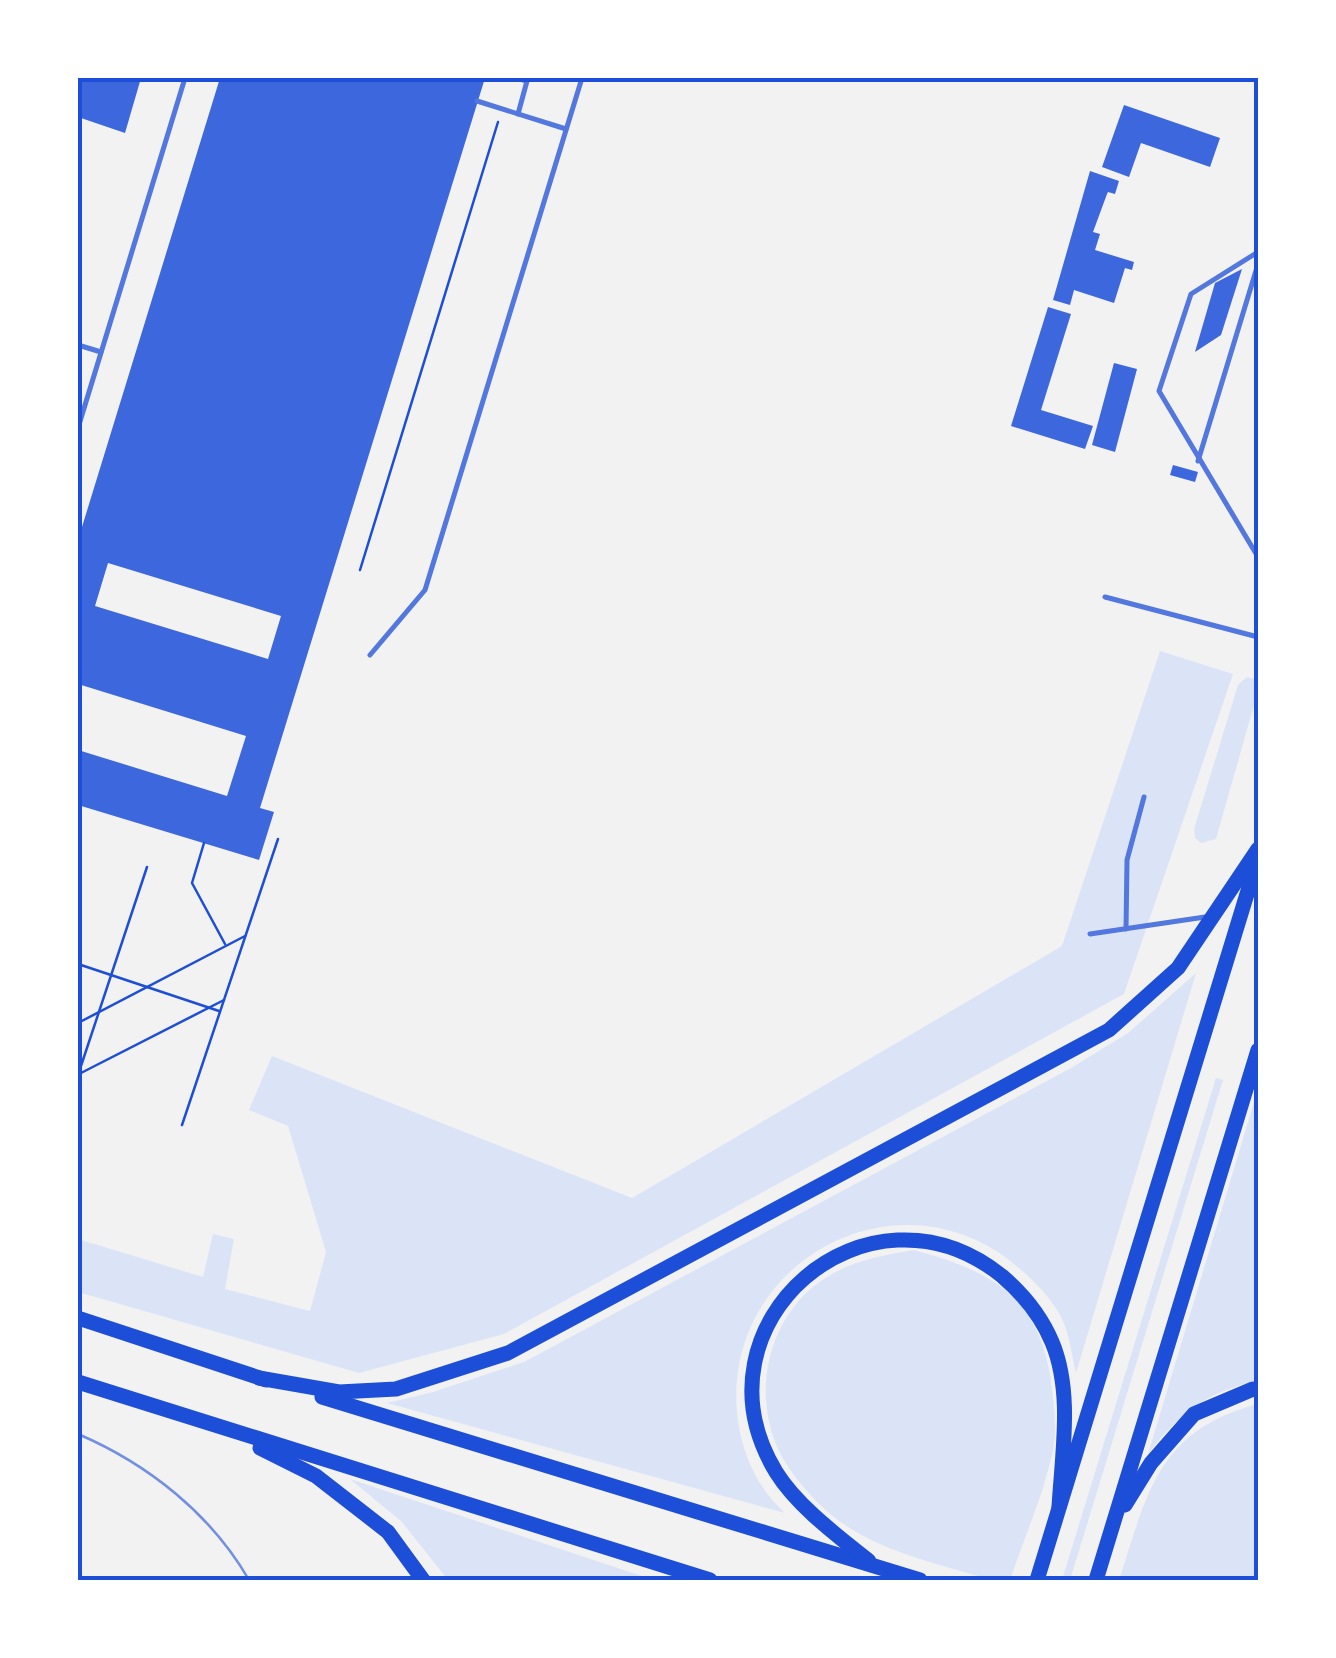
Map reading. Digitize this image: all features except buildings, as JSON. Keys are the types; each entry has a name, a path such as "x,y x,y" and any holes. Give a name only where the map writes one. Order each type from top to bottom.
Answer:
{"main road":[{"path":"259,1378 339,1392 396,1389 508,1353 1109,1030 1178,968 1258,849"},
{"path":"1037,1580 1258,858"},
{"path":"1096,1580 1258,1050"},
{"path":"876,1567 824,1524 777,1474 754,1423 753,1360 775,1308 816,1266 870,1242 930,1240 983,1261 1024,1294 1052,1343 1064,1399 1059,1507"},
{"path":"78,1318 259,1378 920,1580"},
{"path":"78,1382 710,1580"},
{"path":"1113,1526 1151,1463 1194,1414 1252,1389 1258,1390"},
{"path":"220,1429 316,1476 388,1532 423,1580"}],"lane":[{"path":"78,428 186,78"},
{"path":"516,78 527,81 518,114"},
{"path":"370,654 425,590 582,78"},
{"path":"477,102 566,129"},
{"path":"1258,252 1191,294 1158,391 1258,558"},
{"path":"1198,462 1258,264"},
{"path":"78,345 101,352"},
{"path":"1105,597 1258,637"},
{"path":"1126,929 1127,860 1144,797"},
{"path":"1090,934 1213,916"}],"path":[{"path":"360,570 502,109"},
{"path":"182,1126 278,840"},
{"path":"204,843 192,883 226,946"},
{"path":"78,1075 147,867"},
{"path":"78,1022 246,935"},
{"path":"78,964 220,1011"},
{"path":"78,1075 224,1000"}],"shaded area":[{"path":"1160,651 1233,674 1124,994 504,1334 359,1373 78,1292 78,1239 203,1277 213,1234 234,1239 225,1289 310,1311 326,1252 288,1126 249,1110 272,1056 632,1198 1062,946"},
{"path":"1247,677 1258,680 1258,691 1216,839 1201,843 1195,838 1194,829 1238,685"},
{"path":"1196,973 1076,1373 1063,1321 1032,1280 973,1239 923,1226 873,1229 826,1246 787,1275 756,1315 739,1364 738,1421 753,1471 785,1513 387,1403 524,1362 1071,1068 1128,1033"},
{"path":"1216,1078 1223,1080 1070,1580 1062,1580"},
{"path":"1258,1089 1258,1381 1224,1391 1196,1406 1148,1454"},
{"path":"914,1250 969,1268 1010,1294 1026,1312 1047,1358 1054,1404 1054,1443 1010,1580 990,1580 929,1562 851,1529 808,1492 784,1461 774,1439 768,1416 767,1371 772,1348 793,1308 808,1291 837,1271 869,1259"},
{"path":"1258,1405 1258,1580 1119,1580 1148,1494 1176,1450 1221,1417"},
{"path":"350,1479 654,1580 448,1580 402,1522"}],"tram line":[{"path":"78,1434 129,1460 176,1494 216,1534 249,1580"}]}
